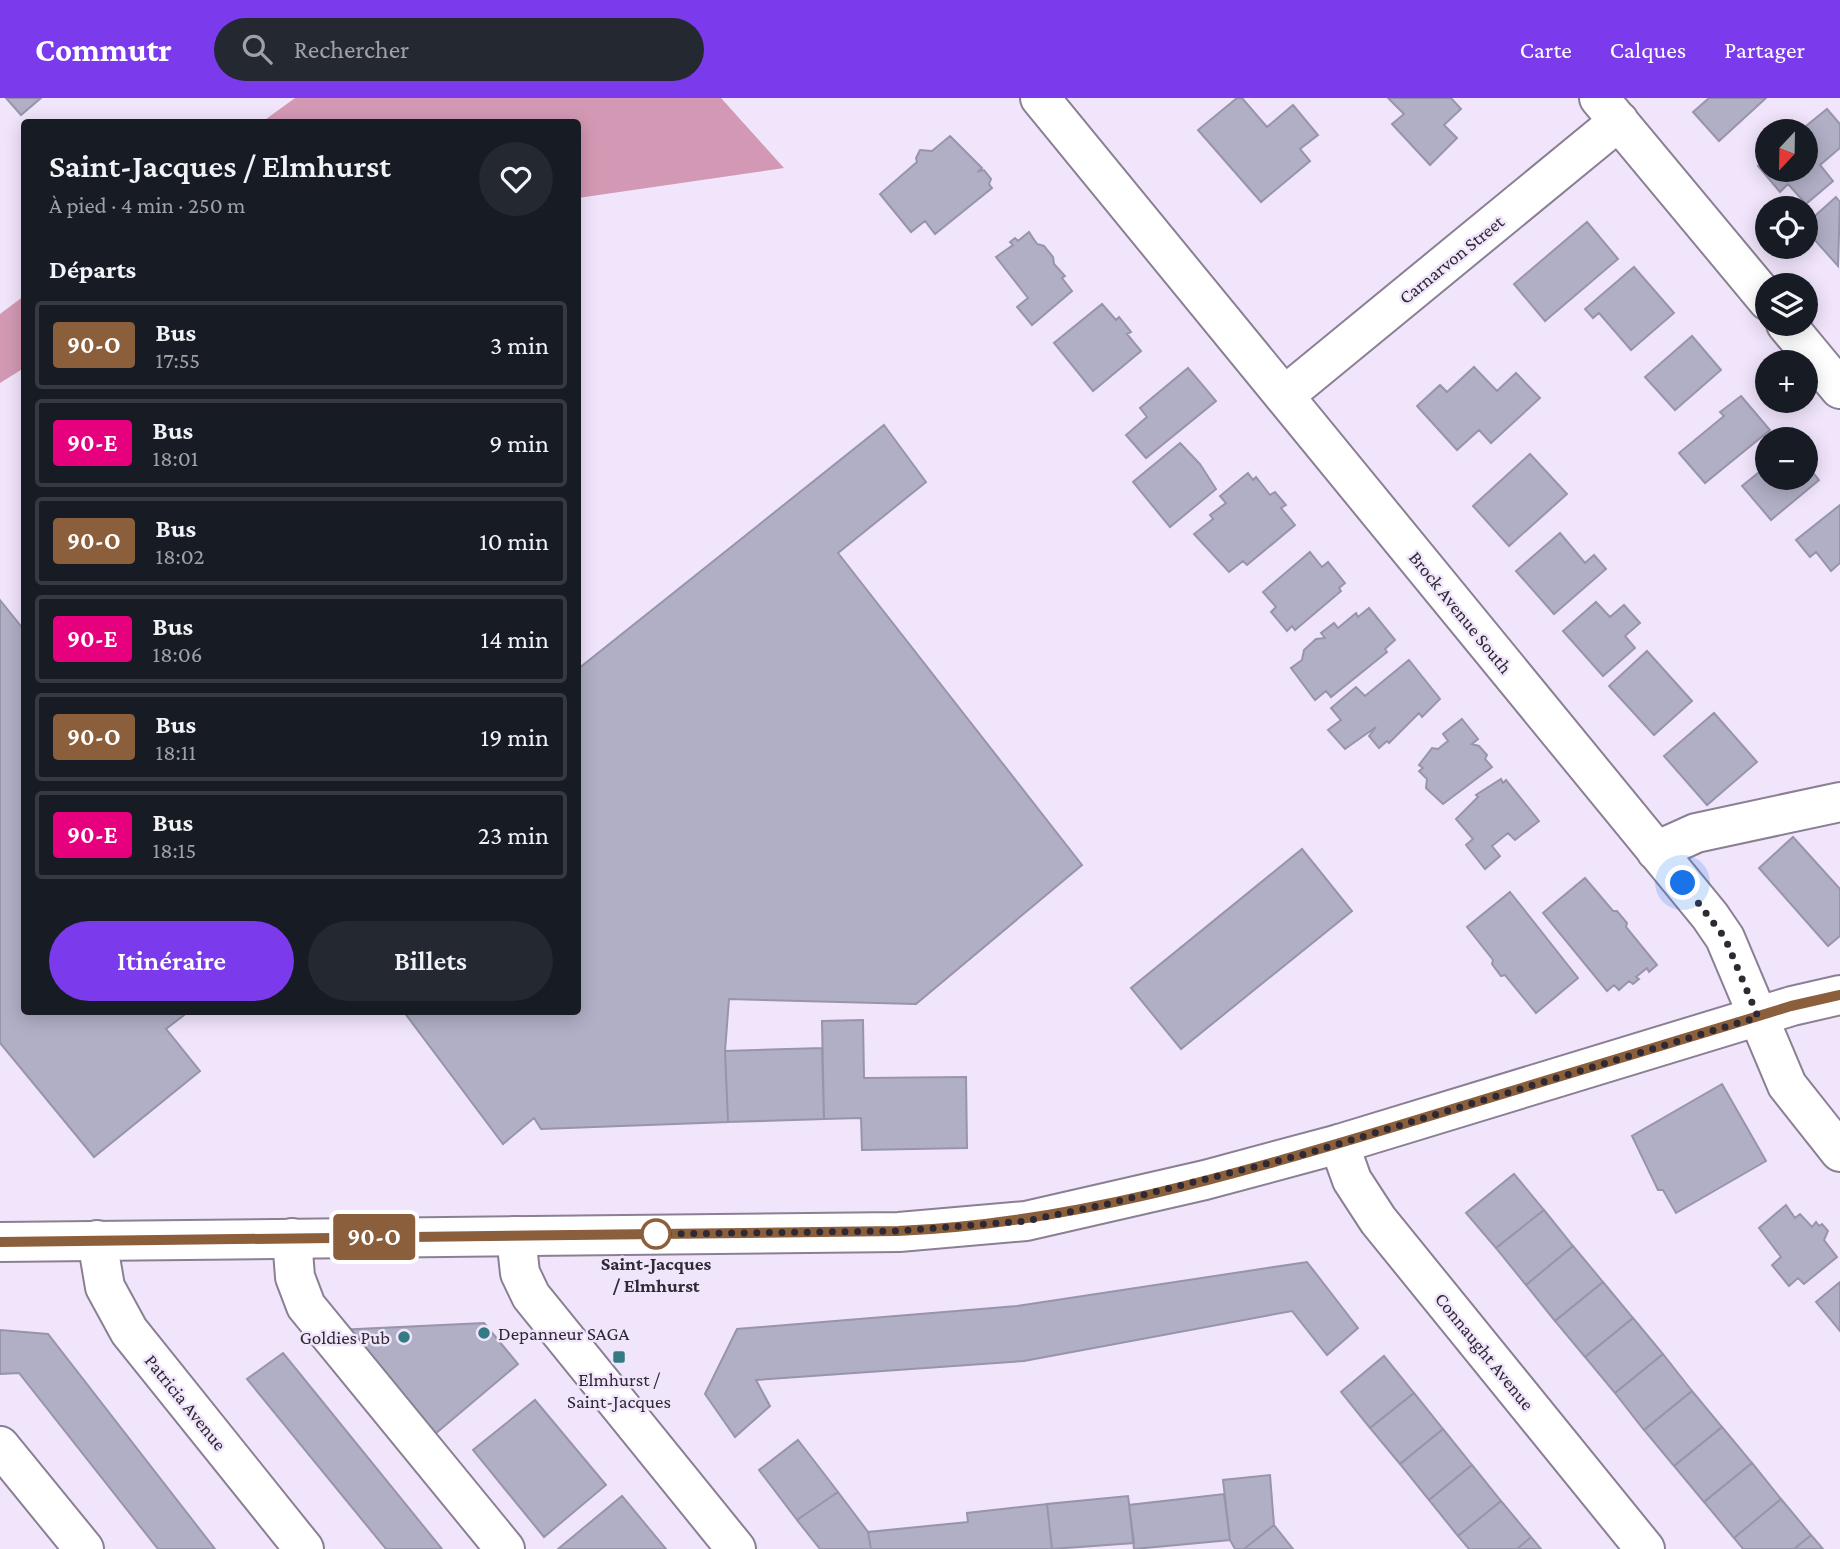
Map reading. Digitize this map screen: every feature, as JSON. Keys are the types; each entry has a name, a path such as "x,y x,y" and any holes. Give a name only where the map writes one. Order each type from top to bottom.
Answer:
{"street":[{"name":"Brock Avenue South","path":"1040,98 1656,850 1725,938 1787,1085 1840,1152"},
{"name":"Carnarvon Street","path":"1284,396 1609,110"},
{"path":"1609,110 1755,285"},
{"path":"1796,336 1840,389"},
{"path":"1656,850 1696,833 1840,802"},
{"path":"0,1242 898,1231 981,1227 1107,1204 1339,1144 1758,1017 1840,995"},
{"name":"Connaught Avenue","path":"1339,1144 1352,1180 1378,1220 1645,1549"},
{"path":"516,1236 520,1273 531,1296 736,1549"},
{"path":"292,1238 296,1278 306,1306 505,1549"},
{"name":"Patricia Avenue","path":"97,1240 105,1287 129,1331 304,1549"},
{"path":"0,1446 84,1549"}],"shaded area":[{"path":"295,98 721,98 784,168 581,198 581,119 266,119"},
{"path":"21,298 21,370 0,383 0,314"}],"building":[{"path":"6,98 41,98 21,115"},
{"path":"1237,98 1242,98 1267,127 1293,105 1318,135 1300,149 1310,161 1261,202 1198,130"},
{"path":"1388,98 1451,98 1461,109 1444,125 1457,138 1430,165 1392,124 1404,114"},
{"path":"1709,98 1766,98 1719,141 1693,112"},
{"path":"1827,109 1840,124 1840,148 1820,165 1833,181 1815,196 1799,196 1788,184 1780,192 1772,182 1818,182 1818,119 1815,119"},
{"path":"950,136 982,168 979,171 984,170 991,179 989,184 992,188 935,234 925,221 911,232 880,194 917,162 920,150 932,151"},
{"path":"1836,197 1840,202 1838,266 1818,244 1818,213"},
{"path":"1587,222 1618,259 1545,321 1514,284"},
{"path":"1029,232 1037,244 1044,246 1053,257 1054,264 1065,276 1062,278 1072,291 1032,325 1017,307 1028,298 996,257 1013,245 1010,242 1015,238 1018,241"},
{"path":"1634,267 1674,313 1631,350 1599,313 1593,318 1585,309"},
{"path":"1102,304 1116,320 1119,317 1131,332 1127,334 1141,351 1093,391 1054,343"},
{"path":"1692,336 1721,370 1675,410 1645,377"},
{"path":"1474,367 1497,391 1516,373 1540,398 1491,443 1479,430 1457,450 1417,406 1440,385 1447,392"},
{"path":"1188,368 1216,401 1146,458 1126,435 1147,417 1140,408"},
{"path":"1741,396 1767,427 1755,427 1755,442 1705,483 1679,453 1724,416 1720,412"},
{"path":"884,425 926,482 838,553 1082,865 916,1004 729,999 725,1051 728,1122 541,1129 534,1118 503,1144 406,1015 581,1015 581,667"},
{"path":"1180,443 1200,464 1216,489 1170,527 1133,482"},
{"path":"1530,454 1567,494 1509,546 1473,506"},
{"path":"1248,473 1253,480 1256,477 1270,495 1275,492 1286,505 1281,508 1295,525 1247,565 1243,561 1229,572 1194,534 1213,519 1210,515 1226,503 1220,496"},
{"path":"1755,476 1755,490 1807,490 1771,520 1742,486"},
{"path":"1840,505 1840,563 1831,571 1816,552 1810,557 1796,540"},
{"path":"1560,533 1585,563 1594,555 1606,569 1554,614 1516,571"},
{"path":"1310,552 1322,567 1328,562 1345,583 1339,588 1341,591 1295,630 1292,626 1287,631 1271,612 1276,607 1263,592"},
{"path":"0,600 21,626 21,1015 184,1015 166,1029 200,1071 94,1157 0,1043"},
{"path":"1596,602 1610,617 1624,605 1640,623 1625,636 1635,648 1603,676 1563,631"},
{"path":"1369,608 1395,640 1385,649 1387,652 1331,697 1326,691 1315,700 1291,668 1302,660 1304,650 1316,639 1325,638 1321,633 1334,623 1338,628 1356,613 1358,617"},
{"path":"1647,651 1692,701 1654,735 1609,686"},
{"path":"1409,660 1440,699 1422,717 1419,713 1389,743 1387,741 1379,748 1369,736 1376,727 1345,749 1328,730 1341,720 1331,708 1356,687 1365,696"},
{"path":"1714,713 1757,762 1707,805 1664,756"},
{"path":"1462,719 1478,739 1472,744 1479,746 1487,755 1485,759 1492,767 1443,804 1426,788 1427,779 1419,771 1423,768 1419,765 1432,748 1438,749 1448,741 1443,734"},
{"path":"1501,779 1503,783 1506,780 1539,821 1515,840 1508,833 1492,846 1500,856 1485,869 1466,845 1473,839 1456,819 1478,797 1476,795"},
{"path":"1793,837 1840,889 1840,936 1828,946 1759,868"},
{"path":"1302,849 1352,911 1181,1049 1131,988"},
{"path":"1585,878 1627,923 1626,927 1657,965 1649,972 1647,968 1636,977 1639,979 1633,984 1629,981 1619,990 1614,985 1607,991 1543,913"},
{"path":"1510,892 1578,978 1536,1013 1505,975 1501,976 1492,964 1493,960 1467,927"},
{"path":"863,1020 864,1078 966,1077 967,1148 862,1150 861,1118 824,1119 822,1021"},
{"path":"822,1048 824,1119 728,1122 725,1051"},
{"path":"1722,1084 1766,1161 1676,1213 1663,1190 1658,1190 1632,1136"},
{"path":"1514,1174 1544,1210 1496,1248 1466,1213"},
{"path":"1786,1205 1795,1218 1800,1214 1812,1227 1816,1222 1819,1226 1822,1224 1828,1231 1824,1240 1837,1257 1804,1284 1798,1278 1789,1286 1772,1265 1781,1257 1759,1228"},
{"path":"1544,1210 1573,1246 1526,1285 1496,1248"},
{"path":"1573,1246 1603,1282 1555,1321 1526,1285"},
{"path":"1307,1262 1358,1328 1327,1355 1292,1311 1024,1361 756,1380 770,1406 735,1437 705,1394 737,1329 1017,1306"},
{"path":"1603,1282 1633,1318 1585,1357 1555,1321"},
{"path":"1840,1282 1840,1331 1816,1302"},
{"path":"1633,1318 1663,1354 1615,1393 1585,1357"},
{"path":"484,1323 518,1364 429,1439 338,1330"},
{"path":"0,1330 48,1334 215,1549 158,1549 19,1373 0,1374"},
{"path":"283,1353 442,1549 386,1549 247,1379"},
{"path":"1663,1354 1692,1391 1644,1430 1615,1393"},
{"path":"1384,1356 1414,1393 1370,1428 1341,1392"},
{"path":"1692,1391 1722,1427 1674,1466 1644,1430"},
{"path":"1414,1393 1443,1429 1400,1464 1370,1428"},
{"path":"535,1400 606,1485 544,1537 473,1450"},
{"path":"1722,1427 1752,1463 1704,1502 1674,1466"},
{"path":"1443,1429 1472,1465 1429,1500 1400,1464"},
{"path":"798,1440 838,1492 797,1520 759,1470"},
{"path":"1752,1463 1781,1499 1734,1538 1704,1502"},
{"path":"1472,1465 1501,1501 1458,1536 1429,1500"},
{"path":"1270,1475 1274,1525 1244,1549 1235,1549 1230,1540 1223,1480"},
{"path":"838,1492 868,1532 871,1549 820,1549 797,1520"},
{"path":"1224,1494 1230,1540 1134,1549 1129,1505"},
{"path":"622,1496 666,1549 558,1549"},
{"path":"1128,1496 1134,1543 1052,1549 1047,1504"},
{"path":"1781,1499 1811,1535 1794,1549 1743,1549 1734,1538"},
{"path":"1501,1501 1531,1537 1517,1549 1469,1549 1458,1536"},
{"path":"1047,1504 1052,1549 871,1549 868,1532 968,1522 967,1513"},
{"path":"1274,1525 1293,1549 1244,1549"},
{"path":"1811,1535 1823,1549 1794,1549"},
{"path":"1531,1537 1541,1549 1517,1549"}],"bus line":[{"name":"90-O","path":"0,1242 898,1231 981,1227 1026,1221 1107,1204 1305,1154 1791,1006 1840,995"}],"place":[{"name":"Saint-Jacques / Elmhurst","path":"656,1234"},
{"name":"Depanneur SAGA","path":"484,1333"},
{"name":"Goldies Pub","path":"404,1337"},
{"name":"Elmhurst / Saint-Jacques","path":"619,1357"}],"route":[{"path":"656,1234 898,1231 981,1227 1026,1221 1107,1204 1305,1154 1758,1017 1725,938 1683,883"}]}
